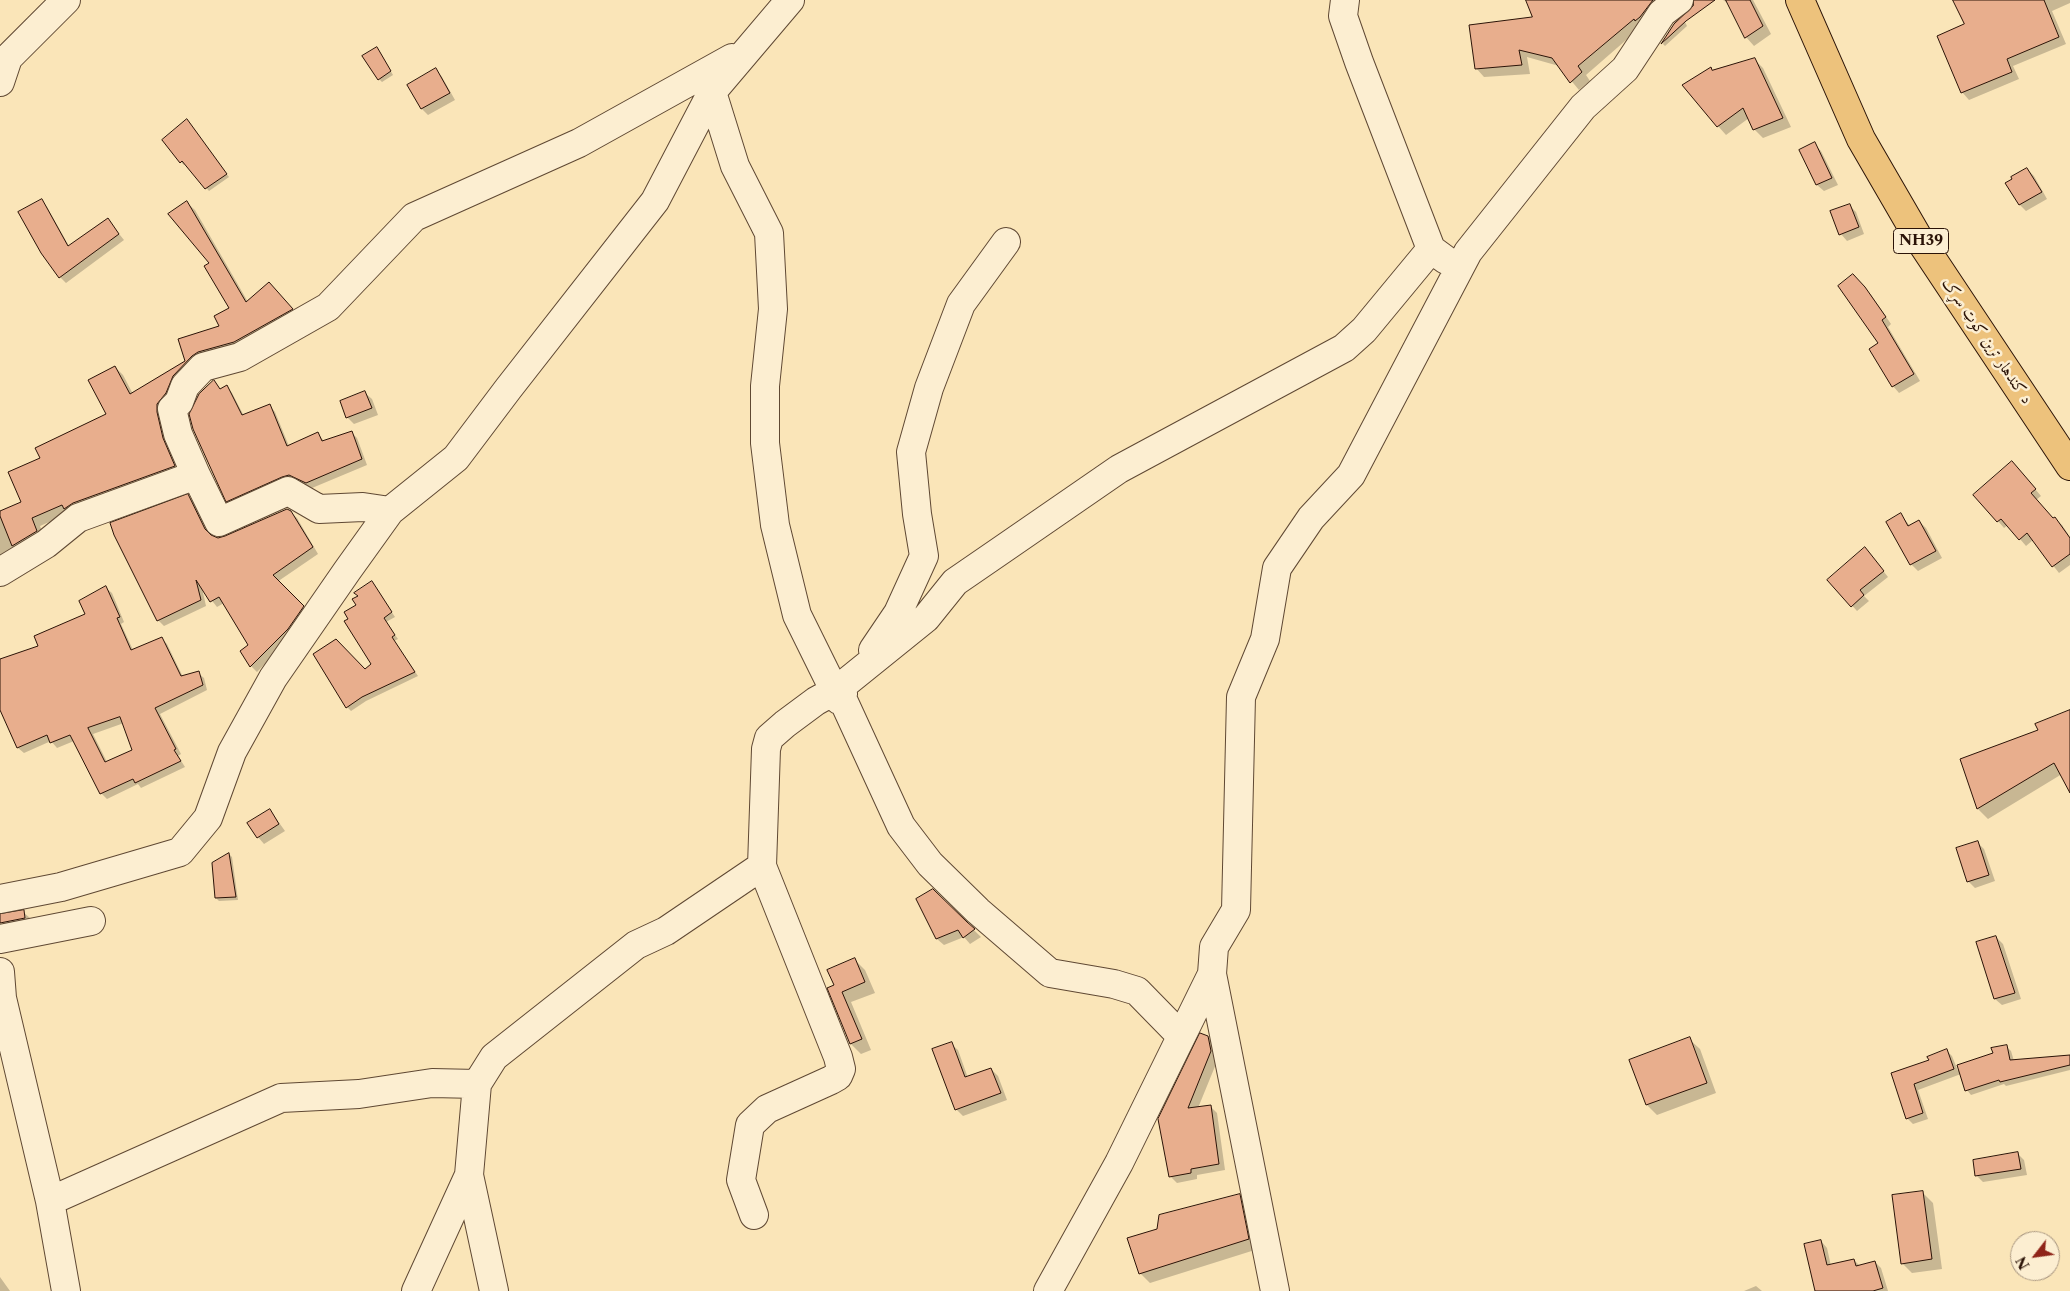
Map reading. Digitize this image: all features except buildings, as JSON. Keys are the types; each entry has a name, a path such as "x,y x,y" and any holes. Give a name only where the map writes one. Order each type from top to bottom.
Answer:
{"main road":[{"name":"د کندهار ترين کوټ سړک","path":"1800,0 1861,139 1919,239 2070,466"}],"street":[{"path":"0,82 8,58 66,0"},
{"path":"0,899 61,887 180,852 208,818 232,752 273,678 346,571 390,511 456,458 655,201 712,92 790,0"},
{"path":"1345,0 1343,16 1431,249 1459,270"},
{"path":"1275,1291 1212,974 1214,947 1236,910 1241,696 1265,639 1277,568 1311,518 1351,475 1468,252 1583,107 1625,69 1662,12 1679,0"},
{"path":"390,511 363,507 320,509 288,491 219,522 178,434 172,409 179,402 185,386 203,367 240,357 328,307 414,217 579,143 748,50"},
{"path":"712,92 735,166 769,233 773,309 765,386 765,443 775,525 797,615 839,700 898,613 924,556 917,514 911,452 929,388 961,304 1006,242"},
{"path":"754,1215 741,1180 750,1125 767,1109 831,1080 838,1076 841,1069 838,1057 762,866 766,749 770,738 816,701 838,689 926,618 955,582 1119,469 1344,348 1364,330 1431,249"},
{"path":"0,572 46,544 78,518 196,475"},
{"path":"838,689 902,826 930,864 978,911 1050,973 1114,984 1137,991 1181,1036"},
{"path":"494,1291 469,1175 477,1084 494,1057 636,945 666,931 762,866"},
{"path":"0,939 91,920"},
{"path":"1048,1291 1119,1163 1212,974"},
{"path":"1,990 50,1201 66,1291"},
{"path":"50,1201 281,1098 359,1094 432,1083 477,1084"},
{"path":"416,1291 469,1175"}]}
